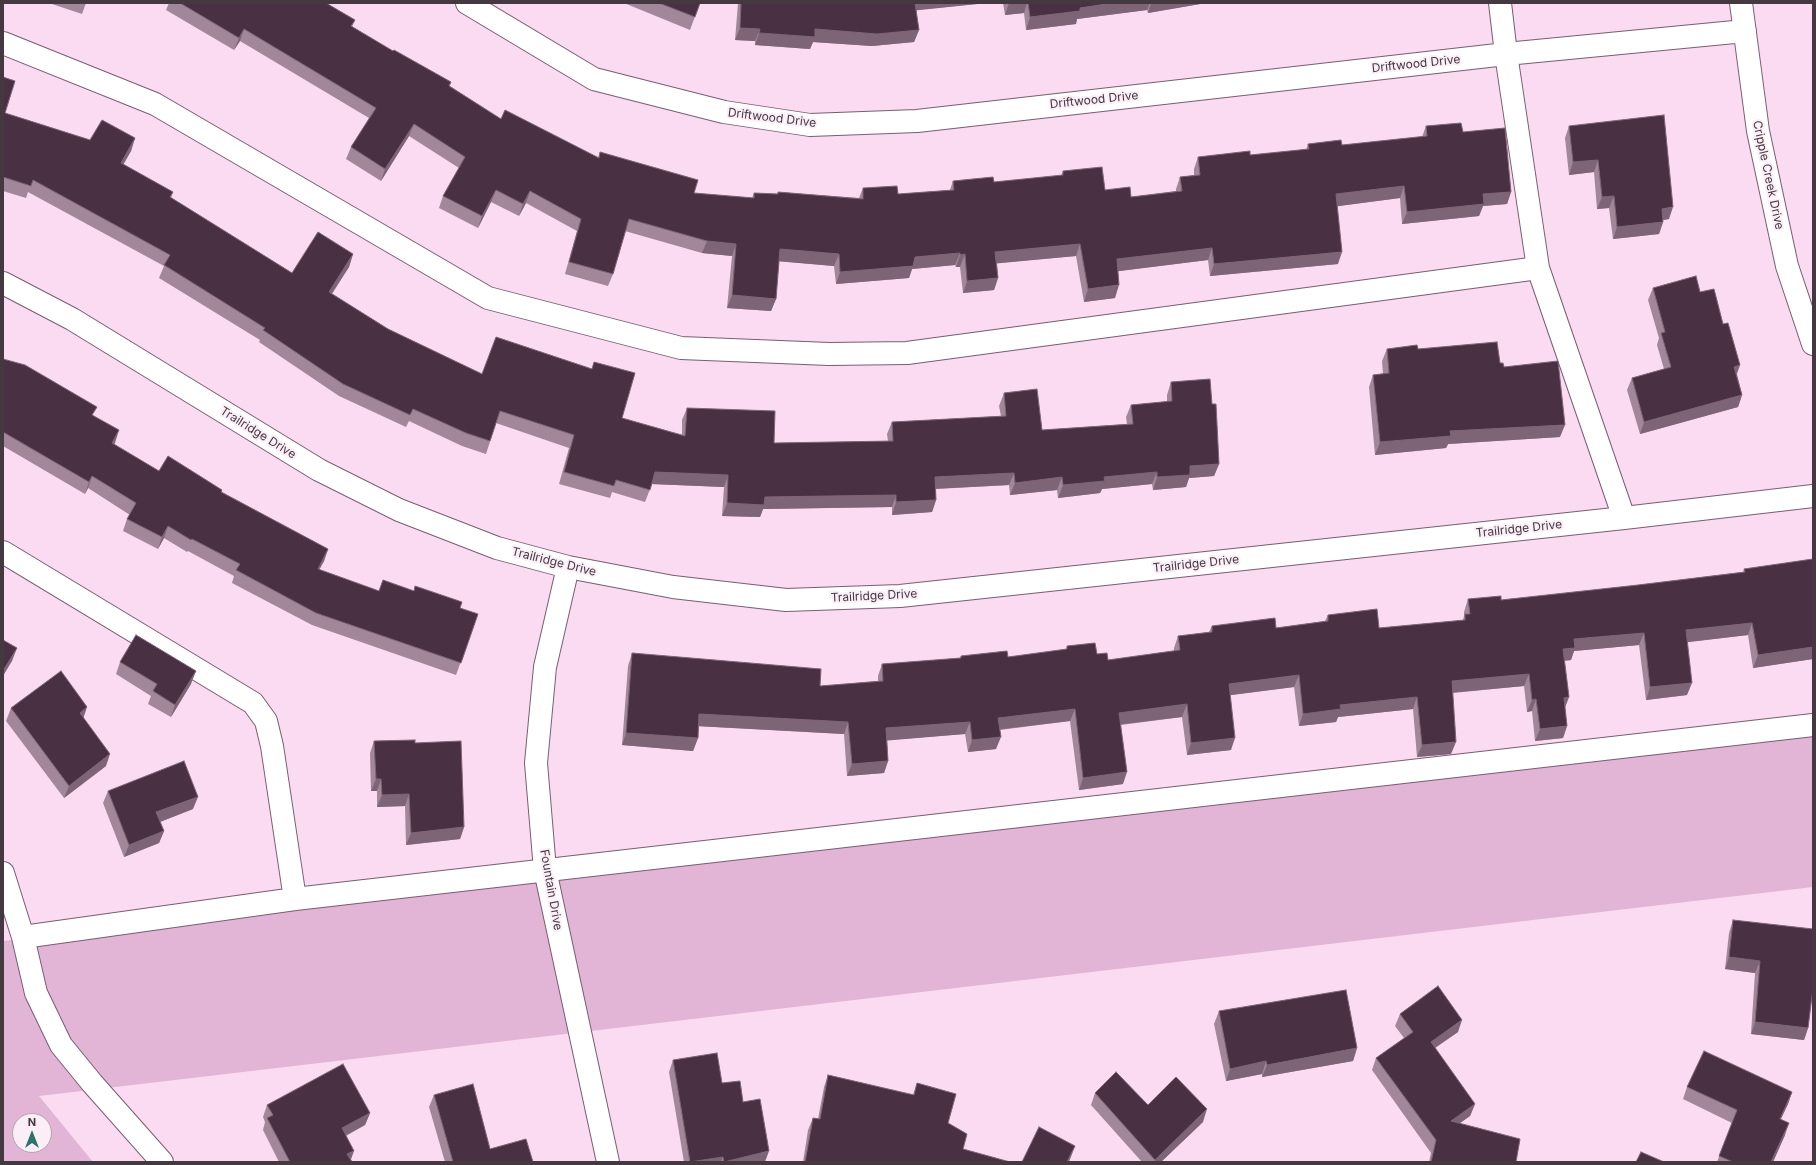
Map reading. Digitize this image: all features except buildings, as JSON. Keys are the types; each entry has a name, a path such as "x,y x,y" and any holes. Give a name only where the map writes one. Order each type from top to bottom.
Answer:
{"street":[{"name":"Driftwood Drive","path":"467,3 594,79 724,112 810,125 917,121 1506,54 1745,31"},
{"path":"1500,3 1506,54 1538,268 1624,518"},
{"name":"Cripple Creek Drive","path":"1741,3 1758,132 1787,266 1813,344"},
{"path":"3,43 155,104 488,298 681,348 829,354 907,353 1538,268"},
{"name":"Trailridge Drive","path":"3,283 72,319 332,477 398,510 497,548 568,567 673,586 786,600 900,596 1624,518 1813,496"},
{"path":"3,552 253,703 266,721 272,746 295,899"},
{"name":"Fountain Drive","path":"568,567 545,667 536,763 545,870 608,1162"},
{"path":"24,937 295,899 1813,725"},
{"path":"3,873 24,937 36,993 61,1045 92,1084 162,1162"}],"shaded area":[{"path":"1813,731 1813,887 39,1096 93,1162 3,1162 3,941"}]}
